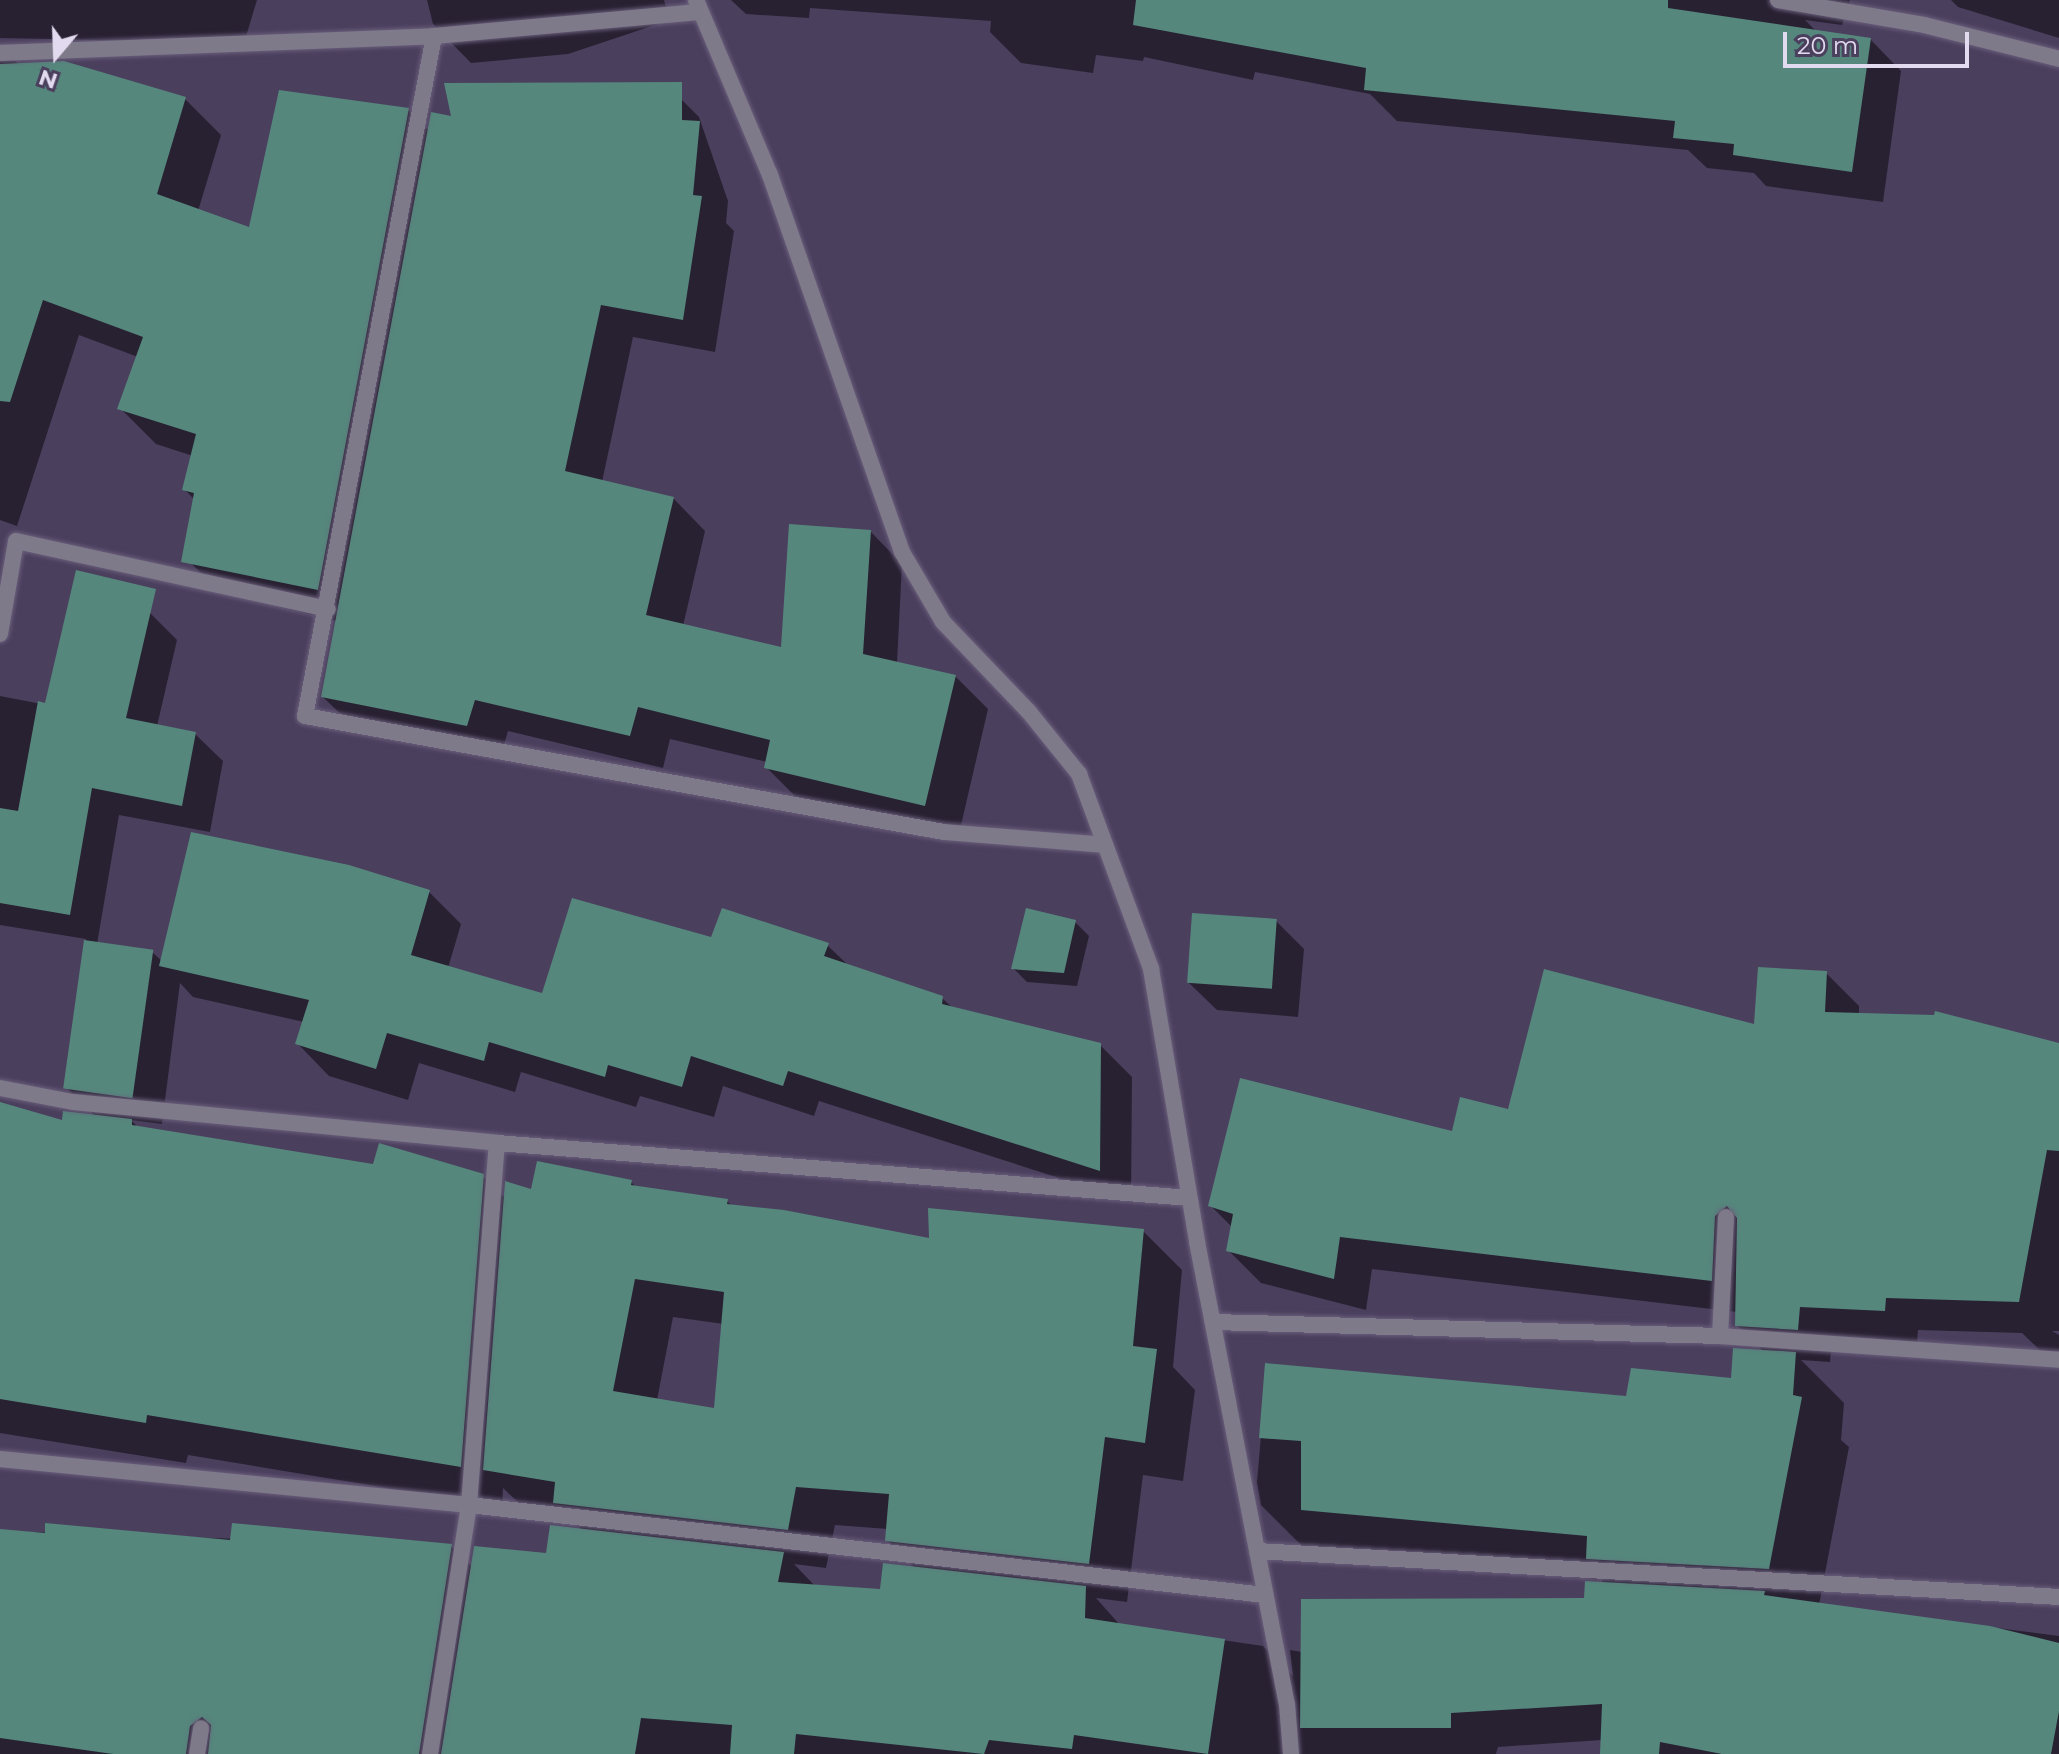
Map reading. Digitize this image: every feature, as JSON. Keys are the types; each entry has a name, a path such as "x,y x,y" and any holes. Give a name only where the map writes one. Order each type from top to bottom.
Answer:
{"street":[{"path":"1778,0 1924,25 2059,59"},
{"path":"0,53 434,36 698,6 770,175 902,552 943,622 1029,712 1079,774 1151,969 1189,1198 1287,1704 1291,1754"},
{"path":"434,36 328,609 305,716 944,832 1104,845"},
{"path":"0,634 16,541 328,609"},
{"path":"0,1088 73,1102 497,1143 1189,1198"},
{"path":"430,1754 469,1505 497,1143"},
{"path":"1720,1336 1726,1217"},
{"path":"1213,1322 1720,1336 2059,1360"},
{"path":"0,1459 469,1505 1265,1595"},
{"path":"1257,1551 2059,1597"},
{"path":"197,1754 201,1728"}],"building":[{"path":"1136,0 1668,0 1668,8 1871,38 1852,172 1733,155 1734,144 1673,138 1675,121 1364,90 1366,68 1133,25"},
{"path":"64,61 186,97 157,194 249,227 279,90 409,108 318,590 181,562 194,493 182,490 196,434 117,409 143,337 43,300 10,402 0,401 0,64"},
{"path":"682,82 682,120 700,121 693,195 702,196 683,320 601,305 565,471 674,497 646,615 781,647 789,524 871,530 863,654 956,675 925,806 764,768 770,740 638,707 630,736 475,700 467,726 321,697 431,112 451,116 444,83"},
{"path":"76,570 156,589 126,718 196,732 182,806 92,788 70,915 0,903 0,808 18,811 38,701 45,703"},
{"path":"191,832 349,865 430,890 411,955 542,993 572,898 711,937 722,908 829,943 824,956 943,996 942,1004 1101,1043 1100,1171 788,1071 783,1086 691,1056 682,1087 608,1065 605,1077 489,1042 484,1061 387,1033 376,1069 295,1044 309,1000 159,966"},
{"path":"1026,908 1076,920 1064,973 1011,969"},
{"path":"1192,913 1277,919 1272,989 1187,983"},
{"path":"84,940 153,950 132,1098 63,1089"},
{"path":"1758,967 1827,971 1825,1012 1934,1015 1935,1011 2059,1043 2059,1151 2047,1150 2019,1302 1886,1298 1885,1311 1800,1307 1798,1330 1735,1326 1737,1218 1727,1206 1715,1216 1712,1281 1340,1237 1334,1279 1226,1251 1233,1214 1208,1206 1240,1078 1452,1131 1460,1097 1508,1109 1544,969 1754,1024"},
{"path":"0,1102 62,1120 63,1111 132,1119 132,1125 373,1164 379,1143 484,1174 461,1467 147,1415 146,1423 0,1399"},
{"path":"537,1161 632,1180 631,1185 728,1199 727,1204 784,1210 929,1238 928,1208 1144,1229 1133,1346 1157,1349 1145,1443 1105,1437 1089,1564 885,1541 889,1494 796,1487 788,1530 553,1503 555,1482 483,1470 505,1181 531,1189","holes":["635,1279 724,1292 714,1408 613,1391"]},
{"path":"1733,1348 1796,1352 1793,1395 1802,1397 1769,1569 1586,1559 1587,1536 1301,1510 1301,1441 1259,1438 1265,1363 1626,1396 1631,1368 1731,1378"},
{"path":"45,1523 230,1540 232,1523 452,1544 419,1754 208,1754 211,1725 202,1717 190,1726 186,1754 113,1754 0,1738 0,1529 45,1533"},
{"path":"550,1525 784,1552 778,1582 880,1589 883,1563 1086,1586 1085,1618 1225,1639 1208,1754 1074,1735 1072,1749 989,1740 984,1754 796,1734 794,1754 730,1754 732,1725 641,1718 635,1754 441,1754 474,1546 546,1553"},
{"path":"1585,1581 1765,1591 1764,1595 1990,1626 2059,1643 2059,1711 2051,1754 1722,1754 1660,1742 1659,1754 1600,1754 1602,1704 1451,1713 1451,1728 1300,1728 1301,1599 1584,1598"}]}
